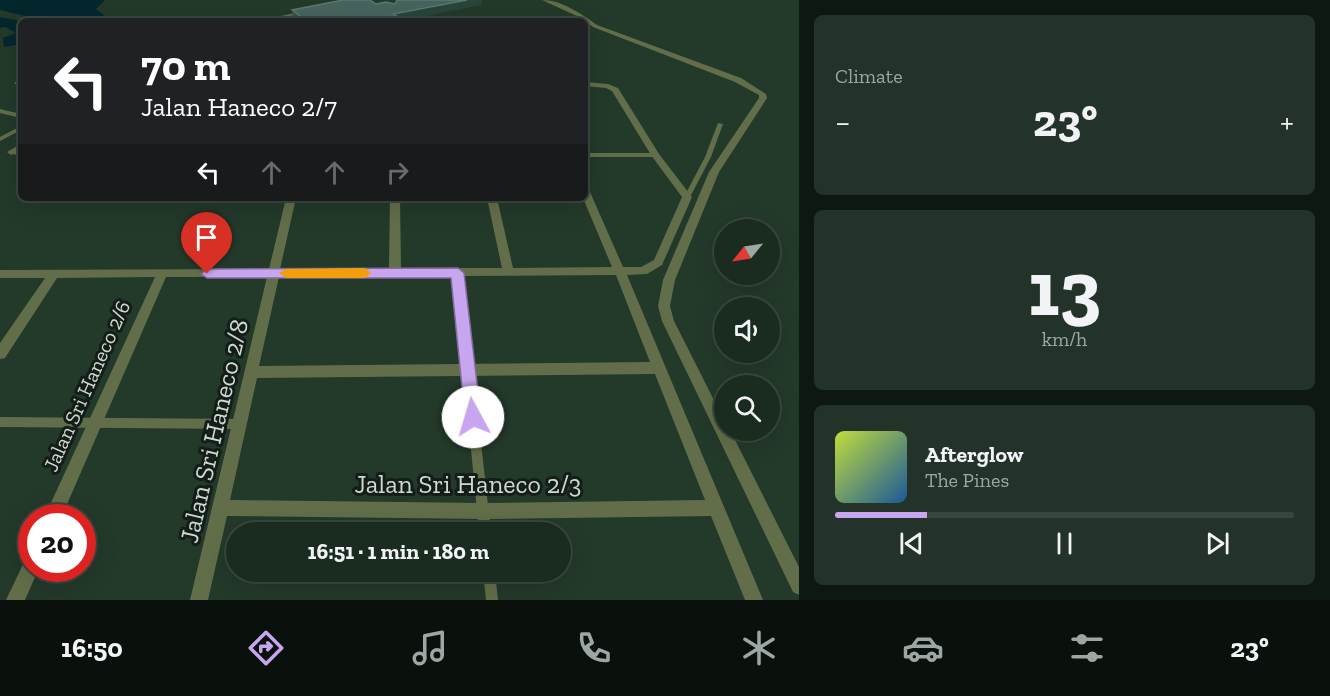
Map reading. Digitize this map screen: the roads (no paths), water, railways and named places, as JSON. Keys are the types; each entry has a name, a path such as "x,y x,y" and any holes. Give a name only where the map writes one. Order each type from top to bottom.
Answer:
{"street":[{"path":"545,0 584,18"},
{"path":"588,21 595,26 738,80 762,94 763,98 714,172 669,280 664,306 668,321 799,586"},
{"path":"0,274 644,271 658,262 687,196 655,154 615,90 608,86 588,84"},
{"path":"11,152 18,148"},
{"path":"588,199 754,600"},
{"name":"Jalan Sri Haneco 2/8","path":"200,600 276,273 290,201"},
{"path":"395,201 395,273"},
{"path":"493,201 509,273"},
{"path":"0,354 54,274"},
{"name":"Jalan Sri Haneco 2/6","path":"58,504 162,274"},
{"path":"253,372 658,368"},
{"name":"Jalan Sri Haneco 2/3","path":"221,508 483,511 716,508"},
{"path":"15,600 24,582"}],"lane":[{"path":"274,18 311,10"},
{"path":"0,111 18,114"},
{"path":"687,196 708,158 720,124"},
{"path":"0,139 18,130"},
{"path":"11,152 18,153"},
{"path":"588,155 655,154"},
{"path":"458,273 484,522"},
{"path":"0,422 241,424"},
{"path":"490,582 492,600"}],"water":[{"path":"0,0 105,0 96,9 103,14 104,18 33,18 0,10"},
{"path":"0,17 18,20 18,45 4,47 3,38 16,33 5,27 0,28"}]}
